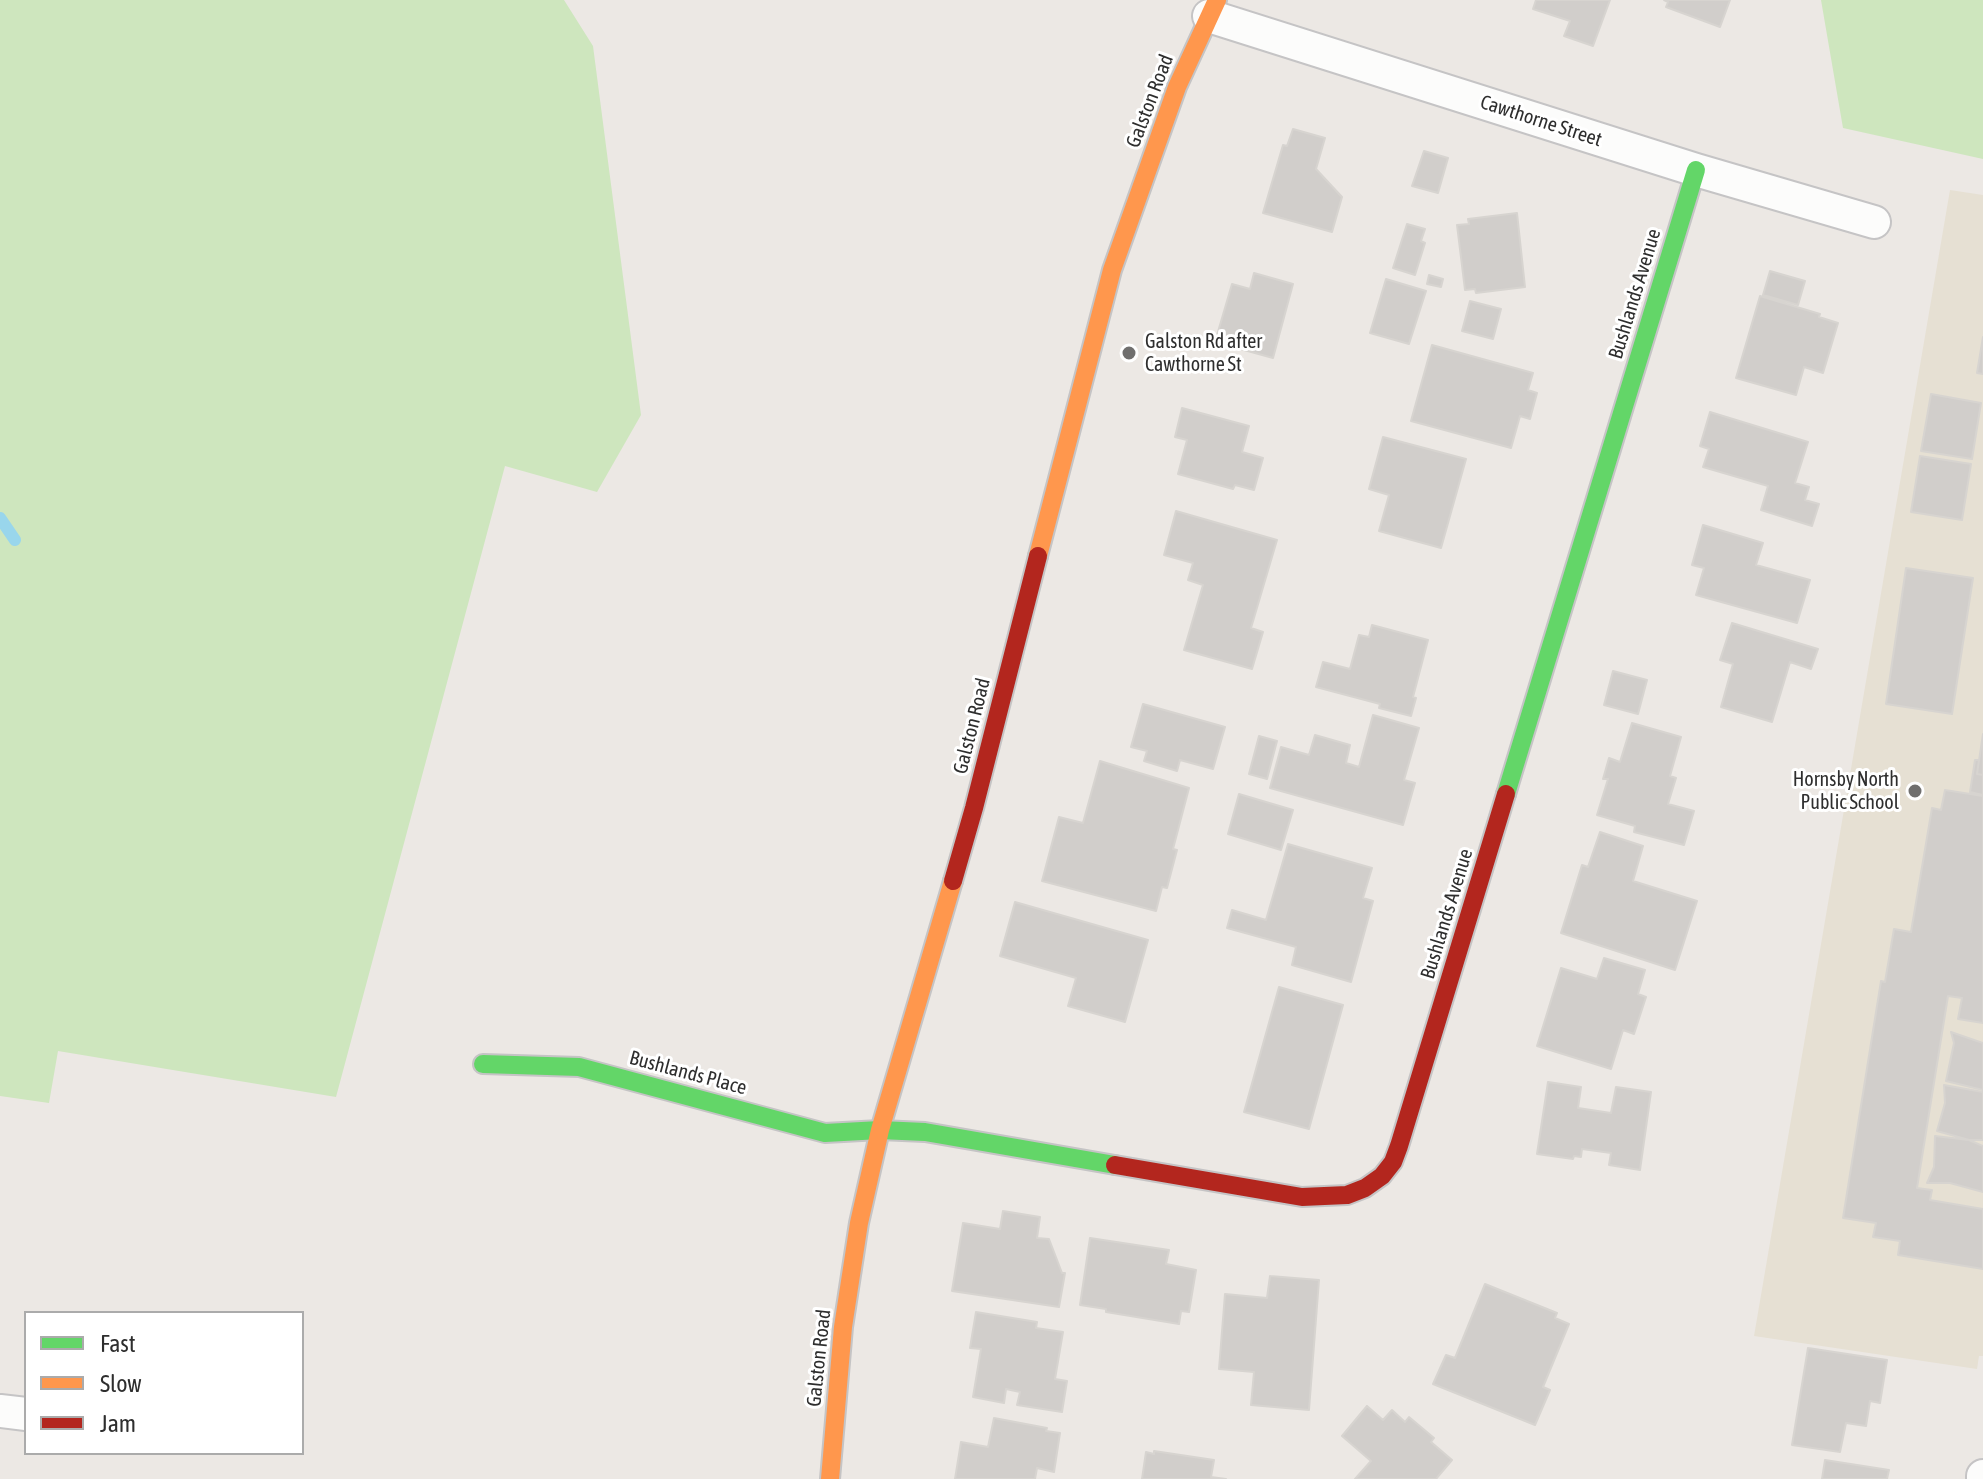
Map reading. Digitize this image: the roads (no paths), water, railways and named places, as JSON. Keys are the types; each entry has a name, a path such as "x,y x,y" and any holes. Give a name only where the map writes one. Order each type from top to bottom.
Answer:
{"street":[{"name":"Cawthorne Street","path":"1213,8 1696,170 1874,222"},
{"name":"Galston Road","path":"830,1479 843,1327 859,1223 880,1130 974,808 1112,270 1177,87 1213,8"},
{"name":"Bushlands Avenue","path":"880,1130 925,1132 1302,1197 1347,1195 1365,1188 1382,1176 1393,1162 1399,1146 1696,170"},
{"name":"Bushlands Place","path":"483,1064 579,1067 825,1133 880,1130"},
{"path":"0,1411 24,1414"}],"waterway":[{"path":"0,518 15,540"}],"place":[{"name":"Galston Rd after Cawthorne St","path":"1129,353"},
{"name":"Hornsby North Public School","path":"1915,791"}]}
